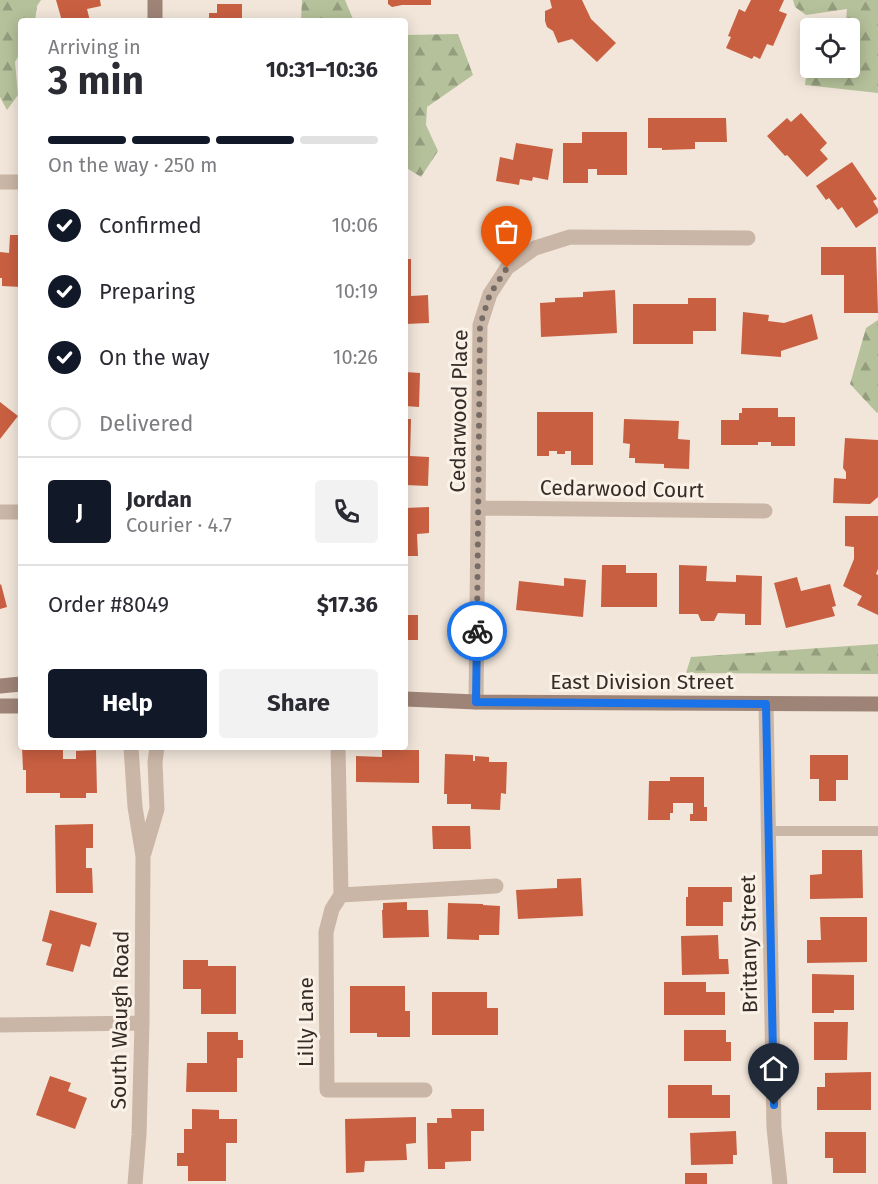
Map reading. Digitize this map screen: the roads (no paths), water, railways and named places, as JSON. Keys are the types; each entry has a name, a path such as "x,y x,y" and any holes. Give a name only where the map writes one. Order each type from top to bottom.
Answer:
{"street":[{"path":"155,0 155,18"},
{"path":"0,182 18,182"},
{"name":"Cedarwood Place","path":"476,702 480,325 490,294 507,268 535,249 570,237 748,238"},
{"name":"Cedarwood Court","path":"479,508 765,511"},
{"path":"0,512 18,512"},
{"path":"0,686 18,684"},
{"name":"East Division Street","path":"408,699 476,702 878,704"},
{"name":"Brittany Street","path":"766,704 774,1128 780,1184"},
{"path":"0,706 18,706"},
{"name":"South Waugh Road","path":"131,750 135,807 144,856 139,1135 135,1184"},
{"name":"South Waugh Road","path":"144,856 157,809 155,762 157,750"},
{"name":"Lilly Lane","path":"338,750 340,895 332,909 326,932 327,1090 425,1090"},
{"path":"340,895 496,886"},
{"path":"0,1025 142,1023"}],"lane":[{"path":"768,831 878,831"}]}
